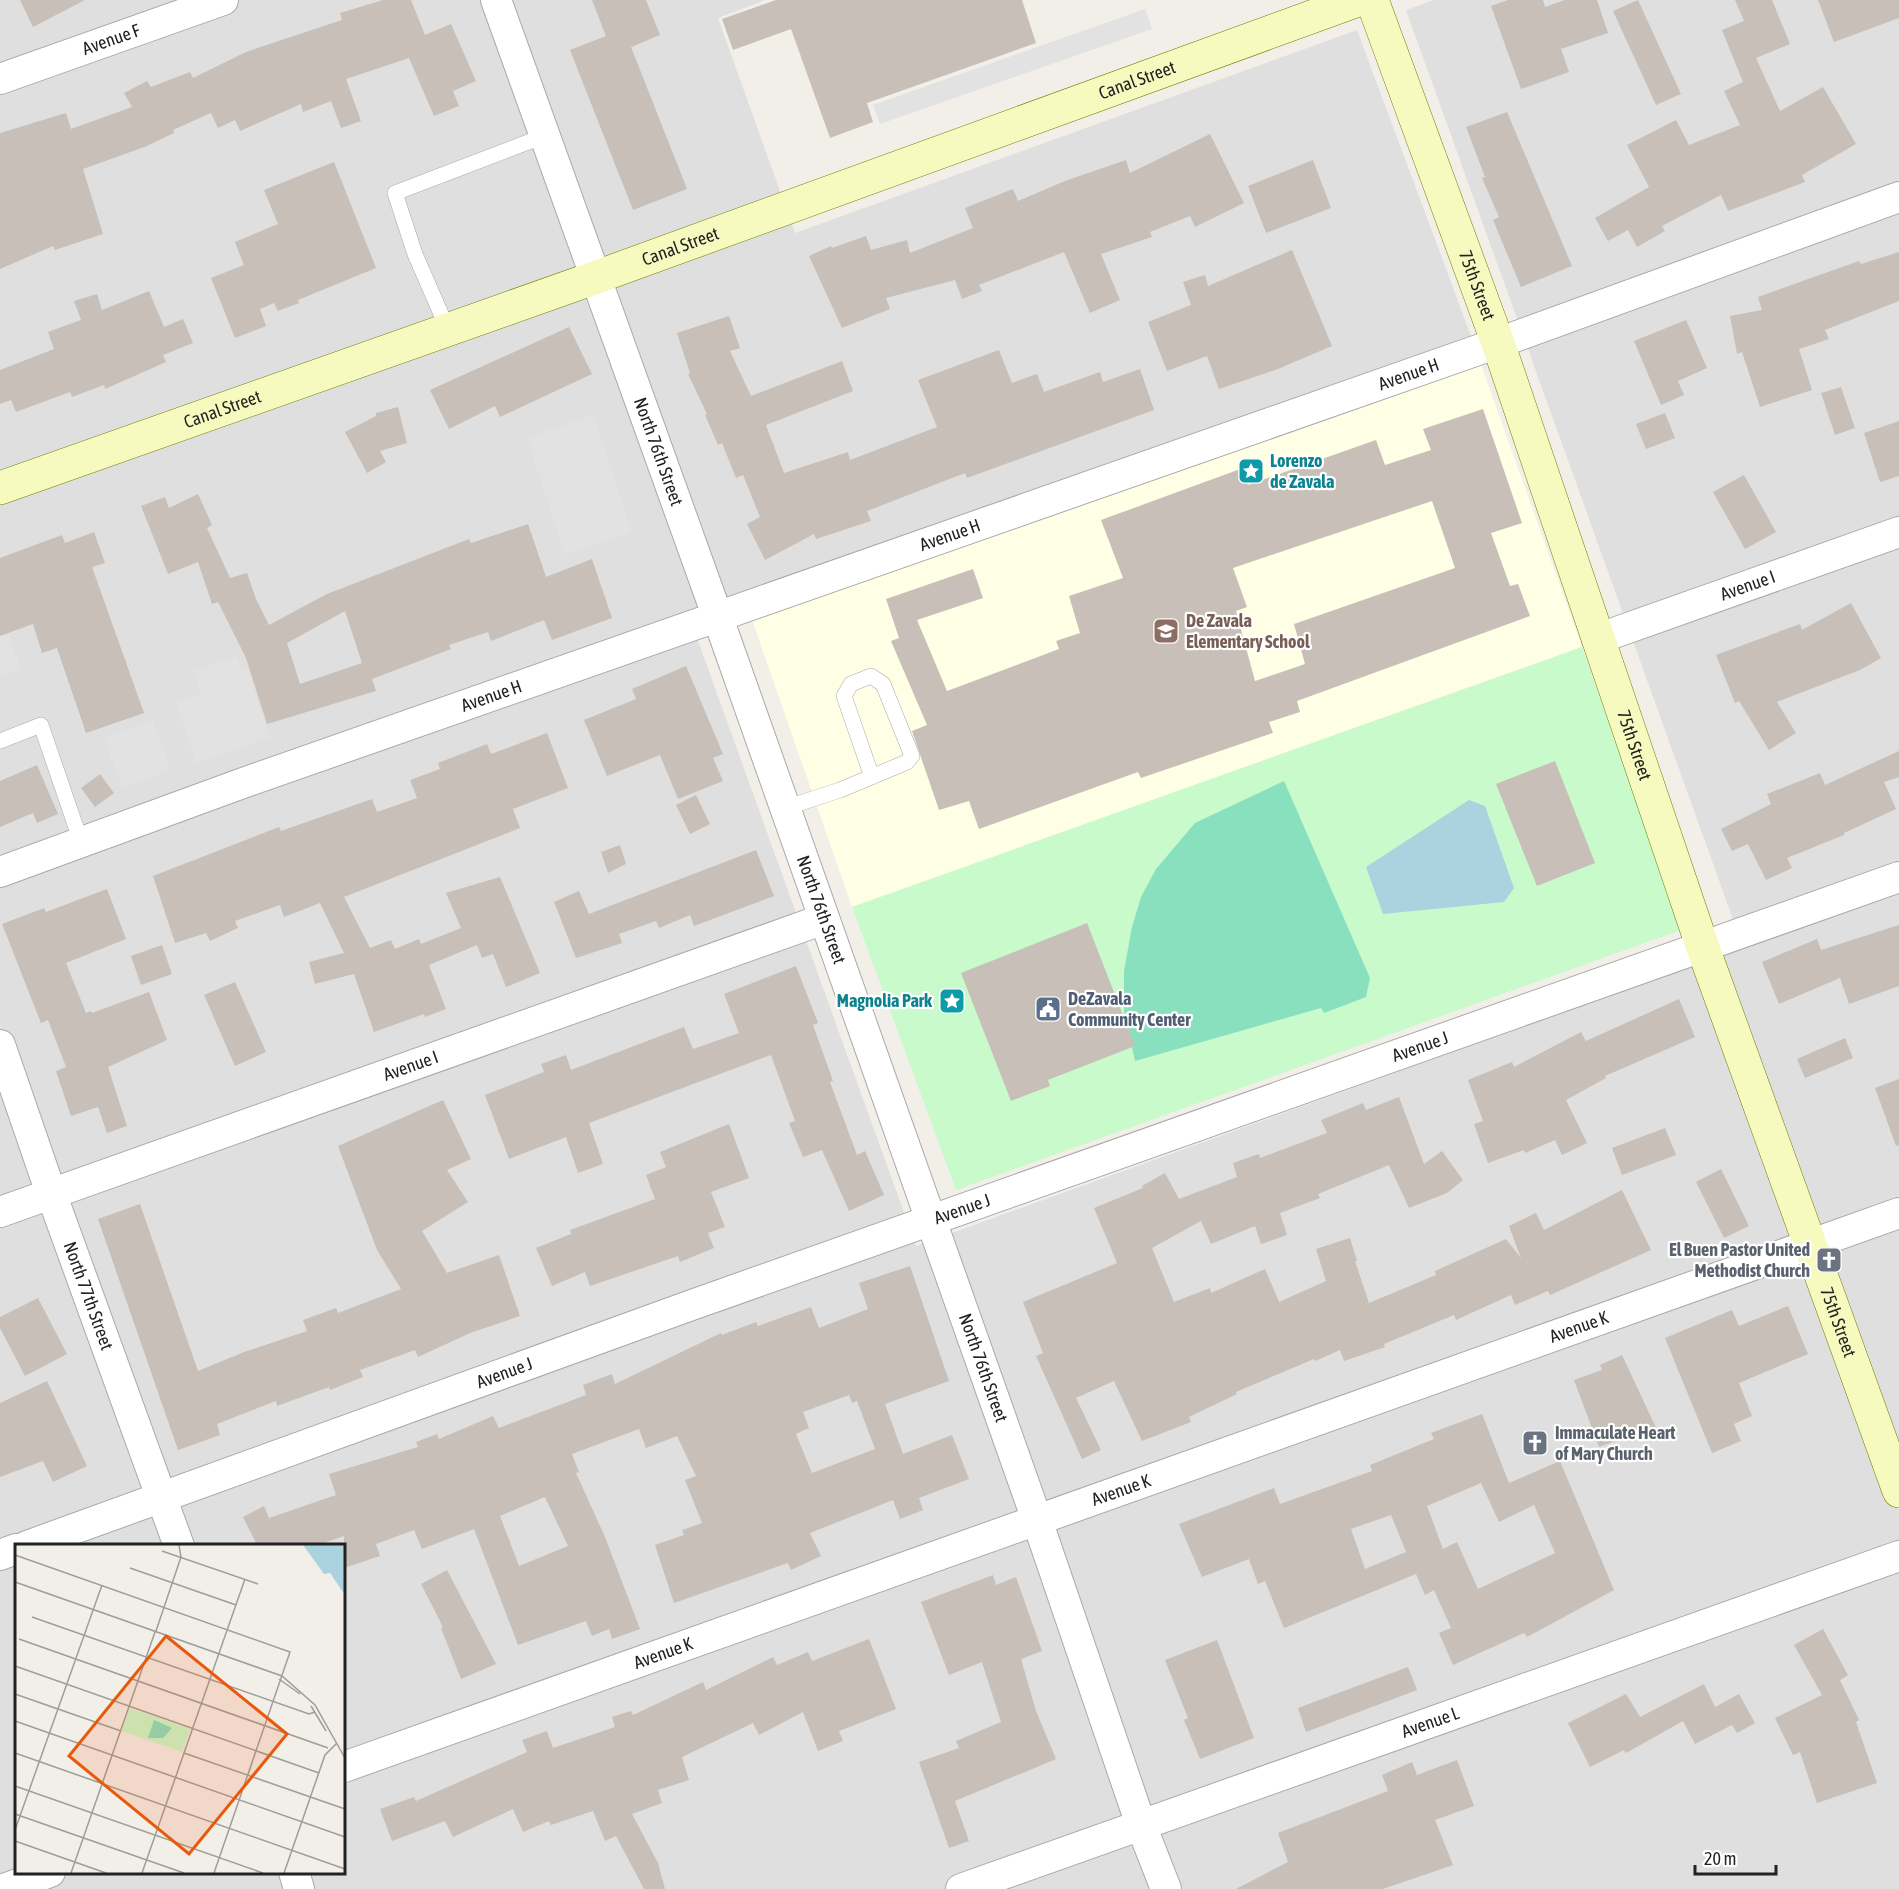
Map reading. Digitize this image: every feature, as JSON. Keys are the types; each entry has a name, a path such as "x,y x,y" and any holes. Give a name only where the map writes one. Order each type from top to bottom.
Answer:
{"main road":[{"name":"Canal Street","path":"0,488 594,278 1358,0"},
{"name":"75th Street","path":"1372,0 1498,343 1703,948 1899,1491"}],"street":[{"name":"Avenue F","path":"0,79 223,0"},
{"name":"North 76th Street","path":"496,0 718,618 1037,1520 1141,1825 1166,1889"},
{"name":"Avenue H","path":"0,872 1498,343 1899,197"},
{"name":"Avenue I","path":"1597,639 1899,532"},
{"name":"Avenue J","path":"30,1544 689,1306 1899,877"},
{"name":"Avenue I","path":"0,1212 824,919"},
{"name":"North 77th Street","path":"0,1045 51,1193 179,1544"},
{"name":"Avenue K","path":"345,1767 1899,1213"},
{"path":"0,1555 15,1549"},
{"name":"Avenue L","path":"961,1889 1899,1556"},
{"path":"4,1889 45,1874"},
{"path":"295,1874 299,1889"}],"lane":[{"path":"448,330 415,254 395,194 544,136"},
{"path":"785,808 872,777 907,762 912,756 883,684 871,676 851,684 844,696 872,777"},
{"path":"0,741 41,725 81,842"}],"shaded area":[{"path":"0,0 765,0 718,18 795,233 1357,30 1471,336 688,613 916,1246 1743,947 1406,10 1434,0 1899,0 1899,1889 0,1889"},
{"path":"1145,9 1152,29 880,124 873,105"},
{"name":"De Zavala Elementary School","path":"1480,362 1582,647 852,907 750,614"},
{"path":"594,415 632,533 565,555 527,438"},
{"path":"8,633 21,669 0,676 0,636"},
{"path":"237,656 242,670 247,669 270,737 196,763 176,703 201,694 194,671"},
{"path":"153,720 171,770 122,788 104,738"}],"green space":[{"path":"1582,647 1681,930 956,1190 852,907"},
{"path":"1284,781 1370,978 1366,997 1324,1013 1321,1008 1135,1061 1124,1011 1124,971 1132,927 1141,897 1156,869 1195,823"}],"water":[{"path":"1469,800 1485,806 1514,888 1504,902 1383,914 1366,867"}],"building":[{"path":"20,0 85,0 33,27"},
{"path":"383,0 411,0 425,35 451,24 476,81 453,91 459,106 434,116 409,58 346,79 361,121 341,128 331,101 303,112 301,104 240,131 235,120 218,128 211,113 173,130 174,133 147,146 83,169 103,234 55,250 53,246 0,269 0,133 66,113 71,129 132,107 124,93 147,81 151,87 190,72 193,78 246,52 342,20 340,13"},
{"path":"592,0 646,0 660,35 631,47 687,189 633,210 570,50 606,36"},
{"path":"776,0 1022,0 1036,43 867,103 873,122 830,138 791,29 733,50 722,19"},
{"path":"1508,0 1543,0 1545,7 1565,0 1597,0 1608,33 1561,49 1569,72 1521,89 1491,6"},
{"path":"1638,0 1681,94 1656,105 1613,11"},
{"path":"1735,0 1772,0 1790,44 1756,58 1780,111 1823,87 1856,144 1802,175 1805,182 1728,211 1721,195 1662,226 1665,231 1637,247 1628,230 1608,241 1595,218 1649,187 1627,145 1676,120 1689,145 1740,125 1724,91 1743,82 1722,30 1744,21"},
{"path":"1818,0 1899,0 1899,18 1834,42"},
{"path":"1507,112 1572,266 1521,287 1493,220 1499,217 1482,178 1485,177 1466,127"},
{"path":"1210,134 1244,203 1195,227 1190,216 1150,232 1152,237 1101,254 1120,300 1090,313 1064,252 979,285 982,291 962,299 955,280 886,298 890,309 842,328 809,256 831,246 832,248 866,236 871,250 907,240 910,253 973,228 965,208 1013,189 1018,201 1065,181 1126,160 1130,173"},
{"path":"1313,160 1331,208 1266,233 1248,186"},
{"path":"334,162 376,268 298,300 299,303 278,311 274,303 260,309 266,326 235,338 211,278 244,265 235,242 278,224 264,190"},
{"path":"1292,250 1332,346 1278,369 1219,389 1207,356 1167,371 1148,322 1191,305 1183,282 1205,275 1208,286"},
{"path":"1899,252 1899,301 1825,330 1829,339 1799,349 1812,390 1760,407 1742,352 1737,354 1730,316 1762,310 1758,297 1859,261 1861,264"},
{"path":"149,291 164,327 183,319 193,343 163,355 166,362 105,389 104,385 72,397 70,392 16,412 11,400 0,404 0,370 54,349 48,332 81,320 74,301 97,294 102,310"},
{"path":"729,316 740,348 730,351 751,396 842,361 853,391 766,425 784,473 848,452 850,460 937,427 918,380 999,350 1012,383 1037,374 1044,392 1100,372 1103,382 1140,369 1154,410 967,478 965,473 867,511 871,521 816,539 814,534 765,560 747,524 760,517 743,475 736,478 722,443 718,445 705,415 707,414 688,374 690,373 677,333"},
{"path":"1686,320 1707,368 1678,381 1684,395 1661,405 1634,341"},
{"path":"569,327 592,374 500,417 495,406 449,429 430,390"},
{"path":"1841,387 1855,428 1835,435 1821,393"},
{"path":"398,407 407,443 380,451 386,462 367,473 345,432 376,416 376,413"},
{"path":"1483,409 1522,523 1491,533 1510,586 1518,584 1530,616 1297,701 1300,712 1269,722 1273,733 1141,778 1138,772 979,829 969,801 939,810 912,731 927,725 891,641 899,638 886,599 973,569 983,598 917,620 947,691 1059,649 1056,641 1080,633 1069,596 1123,578 1101,520 1243,468 1248,485 1376,440 1385,465 1431,450 1423,429","holes":["1432,501 1455,568 1294,624 1305,664 1255,681 1236,611 1247,607 1233,568"]},
{"path":"1665,413 1675,438 1646,449 1636,424"},
{"path":"1899,421 1899,476 1880,482 1864,433"},
{"path":"1744,475 1776,532 1745,549 1713,492"},
{"path":"198,494 212,525 207,528 230,578 247,573 256,599 269,625 327,594 469,539 471,543 528,524 546,577 592,559 612,618 552,640 544,620 491,641 488,632 449,645 451,649 372,679 376,691 267,724 246,658 218,602 212,604 198,562 168,574 141,506 165,497 169,508","holes":["345,611 362,663 300,684 287,643"]},
{"path":"94,532 105,563 92,567 144,713 86,733 57,648 42,653 33,624 0,636 0,558 62,535 65,543"},
{"path":"1851,603 1881,658 1860,670 1777,702 1796,733 1769,750 1739,701 1735,703 1716,655 1800,624 1802,630"},
{"path":"686,666 723,754 713,758 723,781 678,799 660,755 607,776 584,720 636,699 632,689"},
{"path":"547,733 568,788 513,809 520,828 344,897 370,948 391,940 395,949 419,939 421,944 461,928 446,893 500,877 540,973 506,987 493,954 482,958 477,945 429,965 446,1009 425,1017 424,1014 374,1032 354,974 315,984 309,962 344,953 320,903 284,917 280,905 235,921 238,928 210,941 206,933 175,943 153,876 279,827 281,831 372,799 377,812 417,798 410,780 440,769 438,763 487,744 491,754"},
{"path":"1899,751 1899,777 1884,782 1896,809 1844,835 1787,858 1792,868 1766,880 1748,844 1732,851 1721,829 1771,804 1767,794 1820,773 1825,785"},
{"path":"1555,761 1595,863 1537,886 1496,784"},
{"path":"37,765 58,814 37,823 33,813 0,827 0,781"},
{"path":"100,774 114,793 95,807 81,788"},
{"path":"696,795 710,824 690,834 676,805"},
{"path":"620,845 626,864 608,873 601,852"},
{"path":"756,850 774,896 694,926 690,915 659,928 656,921 619,934 622,943 576,958 554,902 579,891 589,914"},
{"path":"107,889 126,939 66,963 86,1013 91,1011 92,1013 149,992 167,1040 108,1067 127,1126 107,1133 98,1107 71,1116 56,1071 66,1067 48,1020 41,1023 2,924 44,908 46,912"},
{"name":"DeZavala Community Center","path":"1087,923 1135,1046 1048,1080 1050,1086 1011,1101 961,973"},
{"path":"1899,925 1899,986 1849,1004 1840,978 1779,1004 1762,962 1817,939 1821,950"},
{"path":"162,945 172,974 141,985 131,956"},
{"path":"796,966 818,1023 813,1025 833,1081 830,1082 857,1155 865,1151 884,1195 849,1211 822,1150 803,1157 789,1123 795,1121 771,1055 589,1123 603,1164 578,1173 566,1137 509,1159 485,1095 544,1072 541,1064 566,1055 571,1070 684,1027 693,1049 739,1033 724,994"},
{"path":"235,982 266,1052 235,1066 204,995"},
{"path":"1679,999 1695,1037 1605,1076 1606,1078 1566,1100 1587,1143 1562,1155 1555,1140 1525,1153 1524,1150 1488,1163 1474,1124 1483,1121 1468,1080 1512,1062 1514,1067 1581,1032 1586,1041"},
{"path":"1845,1038 1853,1058 1805,1078 1797,1059"},
{"path":"1899,1079 1899,1145 1896,1146 1875,1088"},
{"path":"1399,1097 1424,1164 1442,1151 1463,1180 1447,1193 1409,1208 1389,1165 1318,1194 1320,1198 1280,1213 1287,1235 1261,1244 1255,1226 1211,1244 1201,1221 1152,1248 1174,1302 1210,1288 1211,1293 1265,1269 1279,1302 1326,1281 1316,1249 1350,1238 1369,1303 1436,1275 1435,1271 1506,1239 1521,1258 1509,1226 1536,1213 1544,1230 1622,1190 1651,1250 1550,1295 1548,1291 1515,1305 1511,1295 1456,1320 1454,1315 1384,1344 1385,1347 1344,1361 1340,1350 1315,1361 1314,1359 1236,1392 1237,1394 1189,1417 1191,1422 1142,1441 1114,1381 1076,1398 1101,1450 1082,1459 1036,1356 1043,1353 1023,1302 1117,1263 1094,1208 1143,1188 1142,1186 1165,1173 1179,1199 1237,1177 1233,1163 1259,1154 1260,1158 1327,1133 1321,1120 1363,1103 1366,1110"},
{"path":"443,1100 471,1159 447,1170 468,1202 422,1231 447,1273 499,1255 520,1316 470,1333 418,1357 415,1350 360,1370 363,1377 330,1390 329,1387 277,1406 276,1401 217,1424 220,1435 178,1450 98,1219 140,1204 198,1371 244,1352 307,1331 303,1320 336,1308 338,1313 401,1289 377,1250 338,1146"},
{"path":"729,1124 749,1178 711,1192 725,1227 708,1233 714,1248 680,1262 678,1256 590,1286 585,1272 552,1286 536,1248 571,1234 570,1230 655,1199 646,1175 666,1167 660,1152"},
{"path":"1665,1128 1676,1155 1622,1175 1612,1148"},
{"path":"1721,1169 1749,1226 1724,1238 1696,1182"},
{"path":"910,1266 949,1381 885,1404 903,1454 952,1435 969,1479 919,1498 923,1510 900,1519 893,1500 810,1533 821,1556 791,1570 788,1563 674,1603 655,1545 684,1535 682,1530 702,1523 685,1480 696,1476 677,1436 646,1448 639,1429 572,1454 579,1472 576,1473 605,1537 640,1629 612,1639 609,1629 592,1636 586,1621 518,1645 474,1529 422,1549 414,1530 376,1544 380,1556 345,1568 344,1536 321,1544 256,1544 243,1517 264,1506 269,1518 336,1495 329,1474 418,1447 416,1442 437,1434 439,1439 493,1416 499,1428 586,1395 583,1385 612,1374 615,1384 721,1333 722,1335 756,1322 758,1326 811,1307 819,1328 868,1309 859,1283","holes":["849,1395 852,1403 857,1401 875,1449 812,1473 796,1434 809,1428 803,1412","545,1497 568,1546 519,1566 500,1516"]},
{"path":"38,1298 67,1354 25,1376 0,1328 0,1317"},
{"path":"1788,1306 1808,1354 1739,1383 1752,1416 1734,1424 1741,1441 1712,1453 1665,1338 1732,1310 1739,1326"},
{"path":"1622,1355 1657,1430 1635,1441 1632,1435 1599,1447 1574,1380 1602,1370 1600,1365"},
{"path":"47,1381 87,1466 53,1482 43,1461 0,1477 0,1403"},
{"path":"1482,1414 1509,1483 1560,1461 1614,1590 1527,1637 1524,1633 1453,1665 1439,1633 1451,1628 1434,1590 1425,1595 1416,1574 1284,1628 1265,1581 1258,1584 1249,1559 1202,1577 1179,1524 1274,1488 1280,1504 1372,1471 1370,1465 1434,1439 1431,1433","holes":["1481,1483 1499,1522 1534,1505 1555,1553 1478,1589 1457,1542 1443,1549 1427,1506","1391,1515 1406,1552 1365,1569 1351,1529"]},
{"path":"447,1570 496,1664 461,1679 441,1628 443,1627 421,1584"},
{"path":"993,1575 996,1585 1016,1577 1042,1651 1021,1659 1036,1711 1056,1759 955,1801 969,1841 949,1848 919,1762 959,1748 956,1741 1001,1722 982,1662 949,1675 921,1602"},
{"path":"1823,1629 1848,1675 1840,1680 1859,1720 1856,1722 1877,1783 1817,1803 1800,1752 1793,1755 1775,1718 1822,1695 1794,1645"},
{"path":"869,1639 896,1709 839,1731 843,1741 818,1751 803,1712 759,1735 753,1723 682,1757 689,1780 658,1790 662,1803 632,1814 658,1863 665,1889 644,1889 616,1836 605,1841 593,1811 551,1825 549,1821 523,1832 513,1809 453,1837 445,1821 392,1841 380,1809 414,1797 416,1801 527,1752 522,1740 547,1731 553,1748 615,1727 612,1717 631,1711 633,1715 703,1682 706,1690 773,1657 777,1665 808,1652 812,1661"},
{"path":"1217,1640 1254,1738 1200,1759 1184,1720 1188,1718 1165,1660"},
{"path":"1408,1667 1417,1690 1306,1732 1298,1708"},
{"path":"1704,1684 1715,1707 1739,1694 1755,1723 1737,1733 1732,1725 1695,1744 1683,1721 1626,1753 1624,1750 1590,1767 1568,1723 1626,1694 1640,1717"},
{"path":"1457,1760 1474,1806 1435,1820 1453,1865 1383,1889 1236,1889 1288,1862 1278,1833 1388,1791 1382,1775 1412,1762 1417,1775"}],"place":[{"name":"Lorenzo de Zavala","path":"1251,471"},
{"name":"De Zavala Elementary School","path":"1166,631"},
{"name":"Magnolia Park","path":"952,1001"},
{"name":"DeZavala Community Center","path":"1048,1009"},
{"name":"El Buen Pastor United Methodist Church","path":"1829,1260"},
{"name":"Immaculate Heart of Mary Church","path":"1535,1443"}]}
